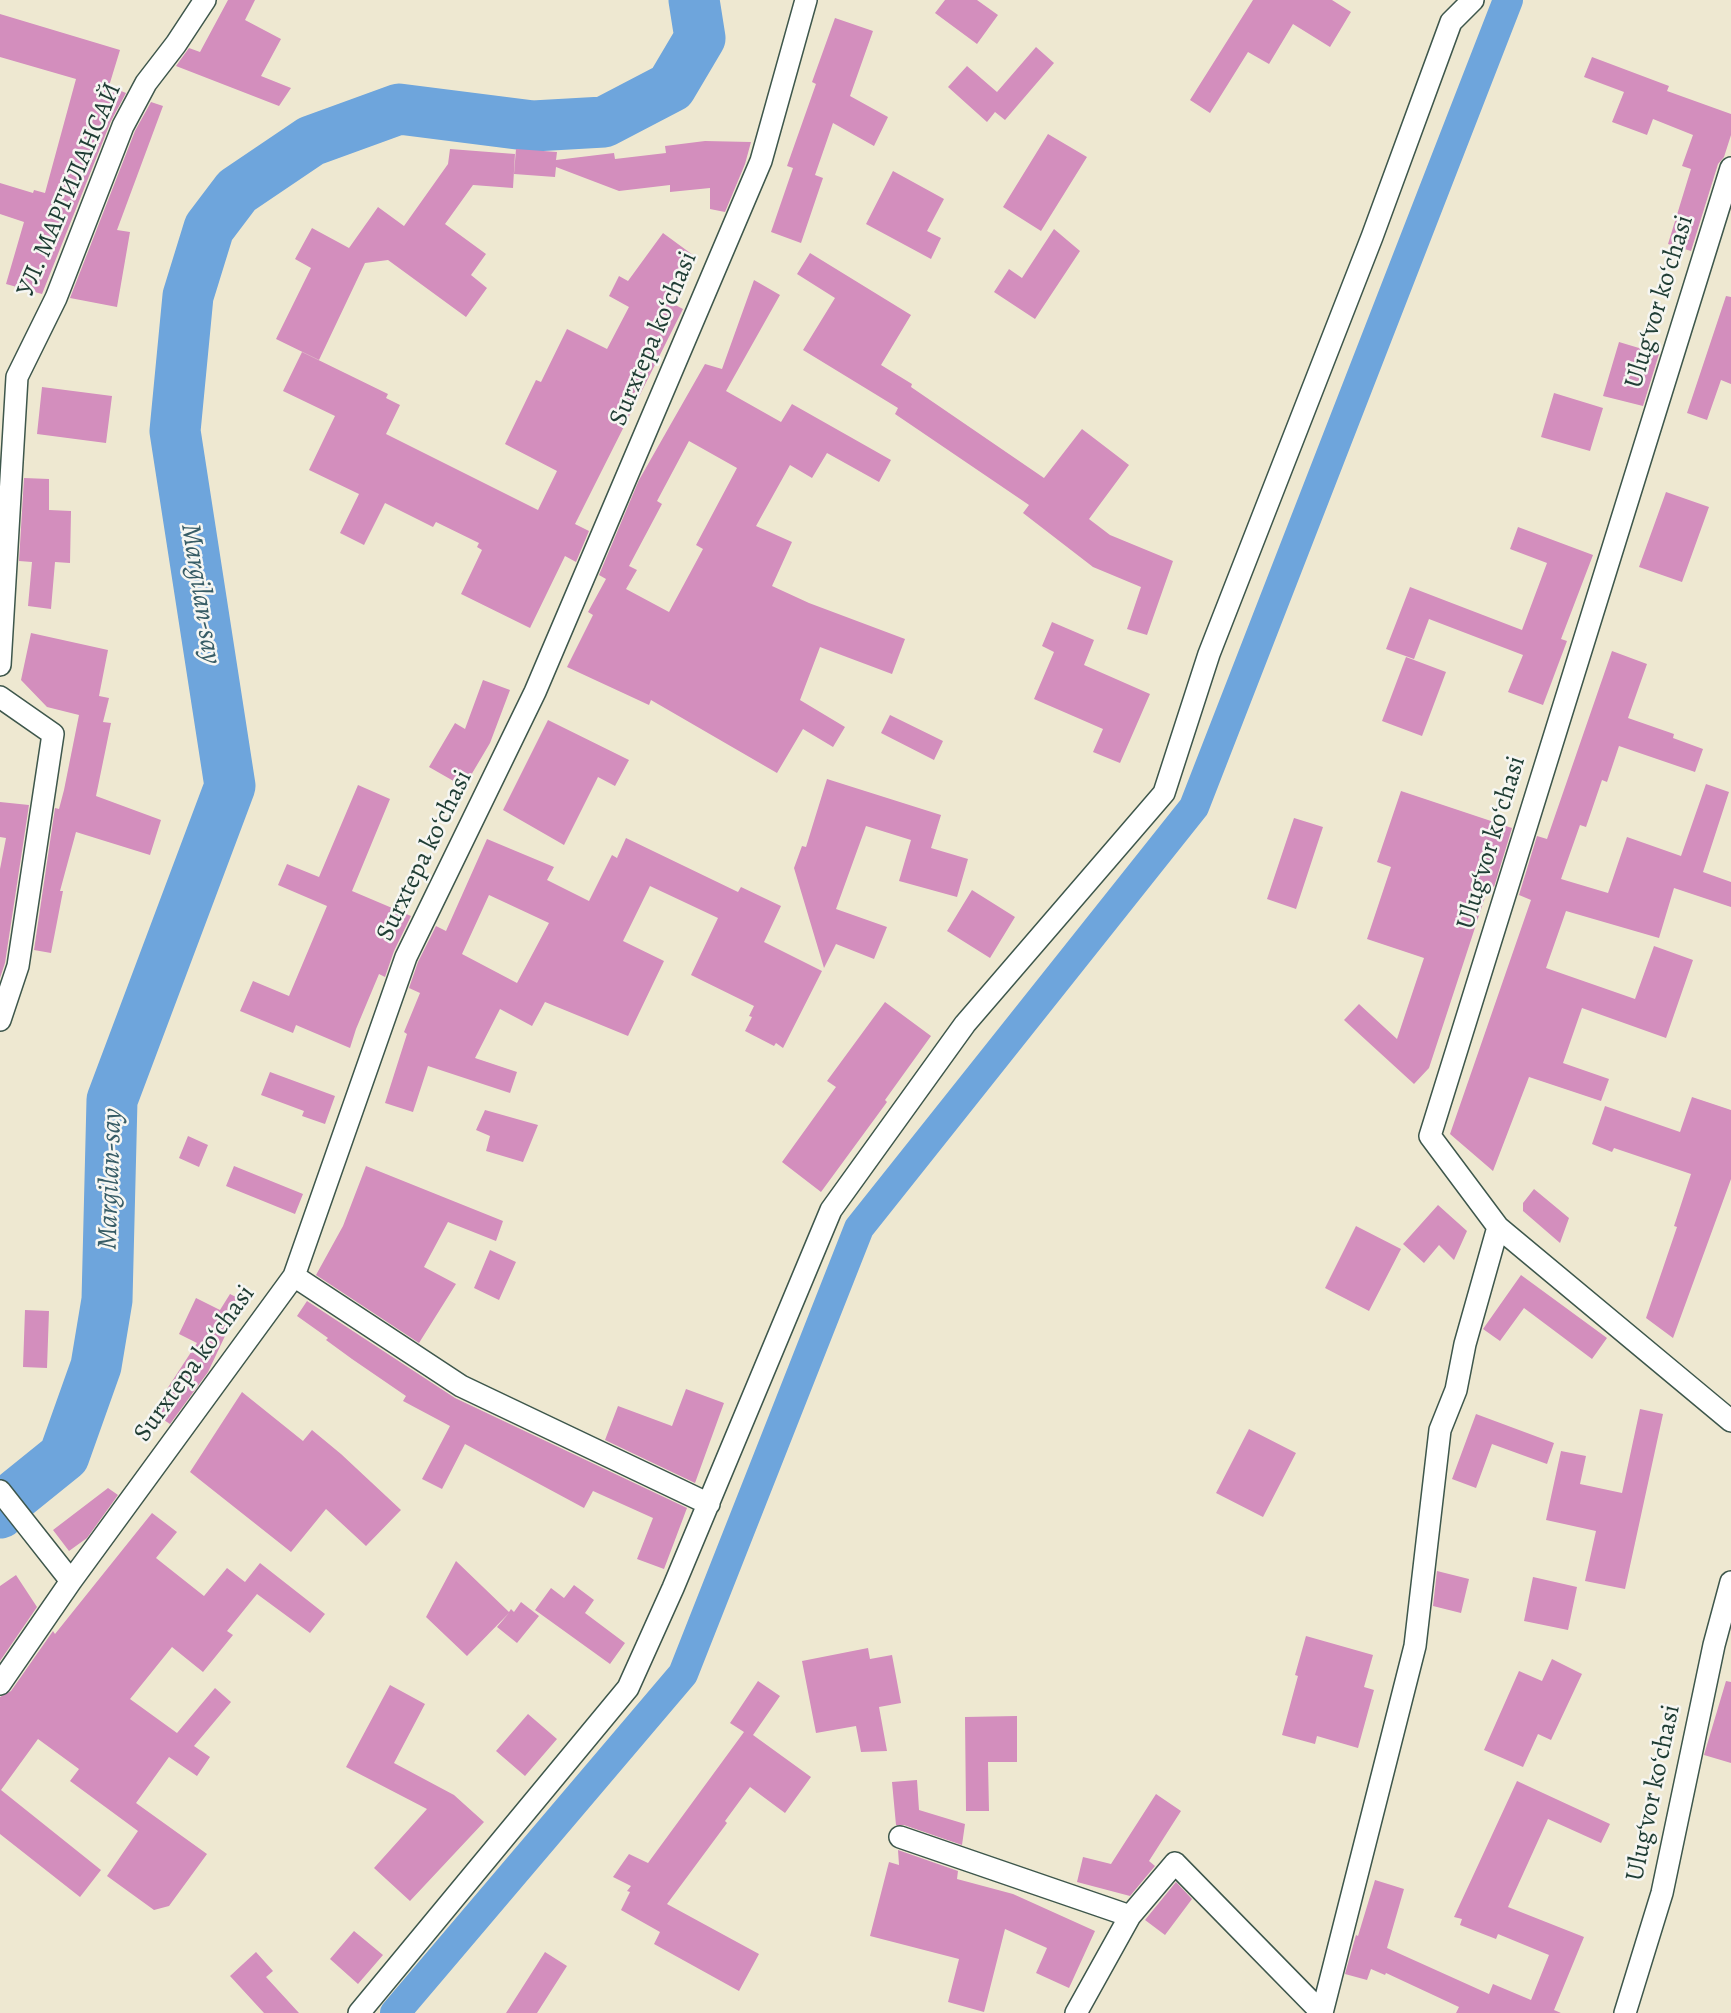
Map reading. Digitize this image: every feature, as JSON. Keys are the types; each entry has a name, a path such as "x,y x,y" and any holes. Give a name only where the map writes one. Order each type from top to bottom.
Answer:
{"street":[{"name":"УЛ. МАРГИЛАНСАЙ","path":"0,665 17,377 56,298 123,126 146,83 205,0"},
{"name":"Surxtepa koʻchasi","path":"0,1684 71,1581 294,1276 406,957 535,692 761,161 806,0"},
{"path":"359,2013 628,1688 709,1504 831,1210 965,1024 1164,793 1209,654 1372,236 1451,22 1473,0"},
{"name":"Ulugʻvor koʻchasi","path":"1731,168 1430,1136 1498,1227 1731,1421"},
{"path":"0,698 53,734 18,966 0,1020"},
{"path":"1076,2013 1130,1916 1175,1863 1322,2013 1415,1646 1440,1430 1457,1390 1465,1344 1498,1227"},
{"path":"294,1276 461,1386 709,1504"},
{"path":"6,1499 71,1581"},
{"name":"Ulugʻvor koʻchasi","path":"1625,2013 1662,1893 1714,1644 1731,1582"},
{"path":"900,1837 1130,1916"}],"building":[{"path":"228,0 255,0 245,20 281,39 261,76 291,88 279,106 176,66 189,48 200,52"},
{"path":"945,0 977,0 998,15 977,44 935,13"},
{"path":"1253,0 1332,0 1351,12 1330,47 1293,24 1269,64 1248,52 1210,113 1190,100"},
{"path":"0,14 120,50 109,86 126,93 111,121 42,294 6,284 24,222 0,214 0,183 33,193 34,190 45,193 76,79 0,57"},
{"path":"835,18 873,31 850,96 888,117 874,146 833,123 815,175 823,178 801,243 771,232 793,168 787,166 816,84 812,82"},
{"path":"1036,47 1054,63 1005,120 995,112 987,122 948,87 967,66 997,92"},
{"path":"1592,57 1669,86 1667,91 1731,114 1731,135 1724,157 1718,164 1691,251 1668,244 1691,169 1682,166 1693,135 1653,119 1647,135 1612,122 1624,92 1584,77"},
{"path":"151,102 163,106 117,230 130,232 117,307 70,298 135,131"},
{"path":"1048,134 1087,157 1041,231 1003,207"},
{"path":"705,141 751,142 725,212 710,209 710,188 670,192 670,185 619,191 556,167 555,177 514,174 516,149 557,152 556,160 614,153 615,159 666,153 665,146"},
{"path":"450,149 515,154 513,188 473,185 445,224 486,254 471,275 487,288 466,317 388,260 365,263 319,360 276,339 311,268 295,259 312,228 349,248 378,207 404,226 448,164"},
{"path":"893,171 944,199 927,231 941,238 931,259 866,224"},
{"path":"1054,229 1080,251 1035,319 994,292 1009,269 1022,278"},
{"path":"663,233 697,258 666,300 683,309 575,524 589,531 576,562 565,556 530,628 461,594 482,550 477,547 479,543 436,522 433,527 385,503 364,545 340,533 359,494 309,470 335,416 283,391 302,352 388,394 386,398 400,405 386,434 538,510 557,471 505,444 536,380 541,382 567,329 607,349 629,307 609,296 619,276 628,281"},
{"path":"810,253 911,315 881,365 1044,478 1082,429 1129,465 1089,519 1110,535 1173,561 1147,635 1127,629 1141,587 1093,567 1023,513 1029,505 895,414 898,408 803,350 835,298 797,274"},
{"path":"754,280 780,295 726,391 781,422 792,404 891,460 879,482 827,453 812,478 790,465 756,526 792,542 772,586 905,639 892,674 820,647 800,700 845,727 833,747 803,729 777,773 651,700 649,705 567,667 593,615 588,612 606,579 599,575 639,480 705,364 722,369","holes":["689,441 737,468 696,545 703,549 669,612 626,589 637,570 629,566 662,504 657,501"]},
{"path":"1726,296 1731,297 1731,384 1721,380 1707,420 1687,413"},
{"path":"1619,342 1659,354 1643,406 1603,396"},
{"path":"42,387 112,396 106,443 37,434"},
{"path":"1554,393 1603,408 1590,451 1541,437"},
{"path":"24,478 49,479 49,510 71,511 70,563 55,562 51,609 28,606 32,562 19,561"},
{"path":"1666,492 1709,507 1682,582 1639,567"},
{"path":"1518,527 1593,555 1561,639 1567,641 1543,705 1508,692 1523,655 1429,619 1414,659 1386,649 1410,587 1522,630 1547,563 1510,549"},
{"path":"1052,622 1094,640 1084,665 1150,694 1120,763 1093,752 1103,729 1034,699 1054,652 1042,646"},
{"path":"31,633 108,650 99,696 109,698 103,722 111,723 96,796 161,820 150,855 76,832 60,891 63,891 51,953 34,950 55,808 59,809 64,790 79,715 47,707 21,680"},
{"path":"1612,651 1647,664 1628,718 1674,734 1673,738 1703,749 1695,772 1619,746 1607,782 1602,780 1586,827 1580,825 1561,879 1608,893 1627,837 1681,856 1706,784 1729,792 1703,872 1731,882 1731,907 1674,888 1659,938 1566,911 1546,968 1635,999 1654,946 1693,960 1666,1038 1582,1008 1563,1063 1609,1079 1601,1101 1529,1077 1493,1171 1450,1134 1531,900 1519,895 1537,836 1547,839"},
{"path":"1406,657 1446,672 1422,736 1382,721"},
{"path":"483,680 510,690 490,743 464,787 429,767 455,723 465,729"},
{"path":"890,715 943,741 934,760 881,733"},
{"path":"548,720 629,760 615,786 598,777 564,845 503,810"},
{"path":"827,779 941,815 931,848 968,859 957,897 899,881 911,840 866,826 836,909 887,927 874,959 836,944 824,968 794,868 802,846 806,847"},
{"path":"358,785 390,799 352,891 411,916 385,977 379,974 350,1048 296,1025 293,1033 240,1011 253,981 289,996 327,906 278,885 287,864 319,877"},
{"path":"1401,791 1512,828 1494,887 1489,885 1429,1068 1414,1084 1344,1020 1359,1004 1397,1039 1424,958 1367,939 1391,867 1377,862"},
{"path":"0,802 29,805 5,963 0,978 0,869 6,838 0,837"},
{"path":"1294,818 1323,827 1296,909 1267,899"},
{"path":"626,838 738,892 741,887 781,906 764,942 822,971 783,1048 745,1031 754,1006 691,975 718,918 650,886 623,941 664,961 628,1036 545,1002 532,1026 500,1009 475,1058 517,1072 510,1093 428,1066 413,1112 385,1103 407,1034 404,1032 420,993 409,988 418,962 436,926 446,931 487,839 554,867 547,880 589,901 612,855 617,858","holes":["489,895 549,923 517,983 462,954"]},
{"path":"972,890 1015,917 990,958 947,931"},
{"path":"885,1002 931,1036 821,1192 782,1162 836,1087 827,1081"},
{"path":"270,1072 335,1096 325,1124 302,1116 304,1111 261,1095"},
{"path":"1692,1097 1731,1110 1731,1179 1673,1338 1646,1318 1677,1227 1674,1226 1691,1174 1614,1148 1612,1152 1592,1144 1605,1106 1680,1132"},
{"path":"485,1110 538,1125 523,1162 486,1151 490,1136 476,1130"},
{"path":"188,1136 208,1145 199,1167 179,1158"},
{"path":"234,1166 303,1194 295,1214 226,1186"},
{"path":"366,1166 503,1221 496,1241 448,1222 424,1267 456,1284 419,1343 316,1275 343,1226"},
{"path":"1534,1189 1569,1218 1560,1243 1523,1211 1523,1203"},
{"path":"1438,1205 1467,1231 1454,1260 1439,1245 1424,1263 1403,1244"},
{"path":"1356,1226 1401,1249 1369,1311 1325,1288"},
{"path":"490,1250 516,1262 499,1300 474,1288"},
{"path":"1521,1275 1607,1338 1592,1359 1524,1308 1500,1341 1483,1329"},
{"path":"230,1294 242,1300 208,1372 170,1424 152,1412 197,1343 179,1334 196,1298 220,1310"},
{"path":"307,1301 455,1398 687,1508 664,1569 637,1559 653,1518 593,1491 584,1508 465,1444 442,1489 422,1479 450,1426 403,1401 406,1396 326,1340 328,1338 297,1316"},
{"path":"25,1310 49,1311 47,1368 23,1367"},
{"path":"686,1389 724,1403 695,1483 605,1440 618,1406 672,1426"},
{"path":"242,1392 303,1441 312,1430 401,1510 366,1546 326,1509 291,1552 190,1472"},
{"path":"1640,1409 1663,1414 1625,1589 1585,1581 1596,1531 1546,1520 1561,1451 1586,1456 1580,1484 1622,1493"},
{"path":"1476,1414 1554,1443 1547,1464 1492,1444 1476,1488 1452,1479"},
{"path":"1249,1429 1296,1453 1263,1517 1216,1493"},
{"path":"108,1488 118,1495 87,1538 69,1551 53,1530"},
{"path":"152,1513 177,1532 156,1558 204,1596 227,1568 245,1582 260,1563 325,1614 310,1633 257,1594 227,1631 233,1635 203,1672 172,1647 130,1699 177,1733 215,1688 231,1702 194,1746 210,1757 197,1776 169,1757 136,1803 207,1854 169,1906 154,1910 107,1876 138,1831 70,1781 79,1769 38,1739 1,1790 101,1870 80,1897 0,1834 0,1697 11,1691 53,1631 55,1634"},
{"path":"456,1561 509,1612 511,1609 514,1612 521,1602 539,1616 517,1643 497,1627 509,1613 467,1656 426,1617"},
{"path":"1437,1571 1469,1579 1461,1613 1433,1606"},
{"path":"16,1575 37,1607 0,1661 0,1586"},
{"path":"1533,1577 1577,1587 1568,1630 1524,1621"},
{"path":"574,1585 594,1600 585,1613 625,1643 610,1664 535,1610 551,1588 564,1598"},
{"path":"1306,1636 1373,1655 1364,1687 1374,1690 1358,1748 1317,1736 1315,1744 1282,1735"},
{"path":"868,1648 870,1659 892,1655 901,1703 879,1707 887,1751 861,1752 856,1726 816,1733 802,1661"},
{"path":"1552,1659 1582,1674 1551,1740 1538,1734 1523,1767 1484,1750 1519,1671 1542,1681"},
{"path":"758,1681 780,1696 753,1735 811,1777 785,1813 750,1787 667,1904 759,1954 739,1991 654,1944 660,1932 621,1910 631,1886 613,1877 629,1854 648,1863 744,1732 730,1723"},
{"path":"1726,1681 1731,1682 1731,1763 1704,1755"},
{"path":"390,1685 425,1704 394,1763 454,1795 484,1822 410,1901 374,1868 427,1809 346,1767"},
{"path":"528,1714 557,1739 525,1776 496,1751"},
{"path":"1017,1716 1017,1762 988,1762 989,1811 966,1811 965,1717"},
{"path":"917,1780 919,1810 965,1824 962,1845 904,1825 896,1825 892,1782"},
{"path":"1517,1781 1610,1824 1601,1843 1548,1819 1508,1907 1584,1937 1554,2010 1561,2013 1456,2013 1459,2007 1386,1973 1385,1975 1371,1969 1367,1980 1345,1974 1375,1880 1404,1889 1387,1948 1489,1994 1493,1984 1531,2000 1549,1955 1498,1934 1496,1939 1460,1925 1462,1919 1454,1917"},
{"path":"1156,1794 1181,1811 1149,1861 1155,1866 1130,1896 1077,1882 1083,1857 1111,1864"},
{"path":"898,1850 958,1871 957,1879 1013,1894 1095,1931 1069,1988 1036,1973 1047,1948 1005,1929 984,2012 948,2002 959,1959 870,1936 889,1862 899,1865"},
{"path":"1176,1882 1192,1899 1165,1935 1145,1920"},
{"path":"354,1931 383,1955 358,1984 330,1959"},
{"path":"256,1952 273,1971 266,1977 299,2013 264,2013 230,1976"},
{"path":"545,1952 567,1966 537,2013 506,2013"}],"waterway":[{"name":"Margilan-say","path":"0,1513 7,1502 64,1456 96,1366 107,1300 112,1100 230,786 175,431 188,296 209,228 237,191 311,141 399,109 533,126 604,122 671,87 700,38 694,0"},
{"path":"395,2013 683,1674 859,1228 1194,807 1508,0"}]}
